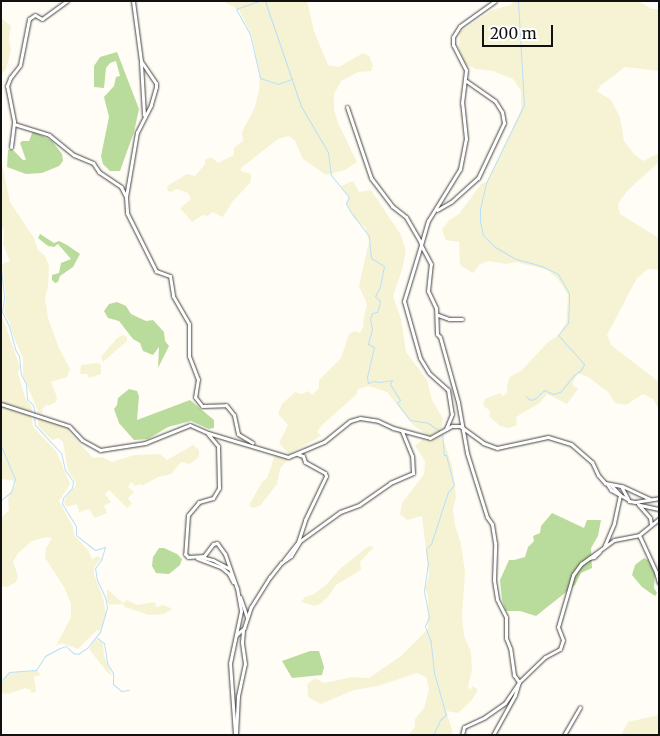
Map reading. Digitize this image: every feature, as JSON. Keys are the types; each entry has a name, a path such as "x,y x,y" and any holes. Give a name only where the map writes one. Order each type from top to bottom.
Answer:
{"street":[{"path":"11,147 14,124 7,86 20,64 29,19 35,16 42,19 66,1"},
{"path":"133,1 141,61 142,94 145,106 144,118"},
{"path":"443,431 452,414 448,390 430,373 420,358 404,301 425,229 463,161 467,132 462,109 466,70 453,46 453,37 460,26 495,1"},
{"path":"141,61 156,83 151,105 137,132 126,197 127,213 156,271 170,276 173,296 188,324 189,356 198,379 195,397 202,406 226,405 234,414 238,434 262,448"},
{"path":"434,212 451,202 478,178 504,123 502,112 495,101 466,81"},
{"path":"347,107 371,178 387,196 392,206 406,217 414,228 430,264 428,291 437,314 437,334 458,402 467,452 487,518 492,524 495,543 494,580 497,599 506,617 506,638 510,648 514,675 519,682"},
{"path":"14,124 49,135 74,155 93,163 99,172 120,186 126,197"},
{"path":"437,314 449,319 462,319"},
{"path":"1,404 69,426 82,440 100,450 145,443 190,425 208,433 285,456 324,442 350,421 360,418 384,423 402,431 430,438 452,426 464,429 483,443 497,448 542,437 566,441 592,462 598,476 608,484 611,490 626,499 659,510"},
{"path":"284,561 291,556 300,542 340,512 358,505 390,483 413,473 412,456 402,431"},
{"path":"208,433 218,446 220,483 216,495 199,502 188,515 185,554 213,560 231,570"},
{"path":"235,735 238,696 246,664 242,642 247,617 270,577 298,542 305,520 326,476 325,473 305,462 302,455 295,454"},
{"path":"608,484 621,486 652,500"},
{"path":"621,486 626,499"},
{"path":"604,547 614,524 620,495"},
{"path":"636,503 659,498"},
{"path":"636,503 650,518 650,525"},
{"path":"463,728 505,703 519,682 545,657 560,649 563,640 558,627 566,605 567,594 577,568 604,547 621,538 639,536 659,519"},
{"path":"639,536 656,572 659,583"},
{"path":"197,557 206,555 210,547 217,543 231,570 241,611 230,663 235,735"},
{"path":"197,557 221,567 229,574 235,585"},
{"path":"237,593 247,617"},
{"path":"236,636 244,628"},
{"path":"493,735 519,682"},
{"path":"564,735 580,707"},
{"path":"462,735 463,728"},
{"path":"463,728 466,735"}],"shaded area":[{"path":"223,1 307,1 314,31 328,65 339,67 363,53 369,56 373,65 371,71 358,72 341,81 334,94 334,109 338,123 357,162 345,170 326,175 303,159 295,141 289,136 278,139 241,168 241,171 251,174 251,182 233,201 223,217 212,212 208,216 203,215 192,222 180,208 191,199 188,193 176,189 171,192 168,191 167,186 187,174 195,176 205,164 205,160 211,157 218,163 234,155 234,148 243,141 242,132 255,107 259,90 260,77 252,36 239,10"},
{"path":"514,1 638,1 652,9 659,9 659,71 625,67 600,86 597,91 611,100 620,117 624,141 634,154 643,161 659,153 659,162 627,191 618,204 620,214 659,238 659,270 648,269 637,278 607,335 611,345 659,382 659,410 653,399 643,394 626,405 615,403 608,392 588,377 578,373 572,384 578,389 567,404 547,394 540,403 516,417 517,425 509,428 500,426 489,416 490,411 483,405 485,399 500,393 503,396 507,393 510,377 522,370 547,343 559,335 566,323 568,295 558,279 548,270 516,262 506,264 489,261 480,264 473,273 460,265 459,242 446,240 442,230 449,220 459,214 481,184 487,182 521,110 521,91 513,79 493,71 476,69 465,64 459,47 460,32 492,10 510,5"},
{"path":"1,18 11,26 9,39 11,50 6,70 1,74"},
{"path":"1,159 10,202 34,238 38,250 45,256 49,266 48,287 45,298 48,318 59,348 70,369 67,377 51,382 57,397 56,402 48,406 47,404 42,409 43,412 39,414 23,375 23,358 4,312 6,299 2,264 10,261 3,244 4,233 3,228 1,228"},
{"path":"353,181 359,192 371,190 401,235 406,251 393,296 401,319 406,352 427,380 432,400 443,419 441,431 429,436 414,426 387,392 369,386 358,389 357,394 322,425 317,432 321,436 289,454 279,443 288,425 278,414 282,404 295,392 302,394 308,391 312,395 319,388 319,380 341,358 349,334 355,331 360,333 364,325 367,304 359,286 369,241 365,227 353,217 347,204 349,198 341,186"},
{"path":"1,313 20,367 18,373 25,397 32,408 32,413 1,403"},
{"path":"123,335 127,337 127,341 103,362 101,357 117,338"},
{"path":"97,363 101,365 101,374 89,378 87,374 80,374 81,365"},
{"path":"1,405 31,415 33,427 56,451 70,484 59,501 73,527 74,535 88,550 92,559 98,556 101,559 94,567 94,574 103,598 106,614 100,631 97,630 78,649 61,643 56,646 71,617 71,604 64,587 45,558 46,548 52,538 46,537 32,541 18,553 13,562 18,576 16,582 8,587 1,586 1,518 9,510 8,498 16,483 12,480 1,479"},
{"path":"38,417 68,427 69,432 93,458 102,457 112,462 134,455 160,454 167,460 193,445 199,450 199,457 190,464 181,462 171,474 158,477 142,486 140,484 135,486 131,482 128,487 134,492 128,498 132,504 127,508 109,490 105,494 111,502 104,506 107,513 95,518 89,509 79,512 77,504 66,507 64,502 66,497 75,487 76,482 68,471 63,442 59,438 52,440 38,426"},
{"path":"441,433 452,465 456,497 453,509 465,572 462,616 464,636 471,652 472,670 468,686 470,690 473,686 478,690 471,701 458,713 446,711 453,732 450,735 408,735 415,727 415,719 424,708 429,690 426,677 417,673 378,686 354,690 321,704 308,697 307,684 315,678 324,683 352,677 369,678 401,656 428,629 428,595 425,589 429,575 422,516 407,520 400,514 402,503 424,474 425,461 415,446 422,440 422,437 429,439"},
{"path":"275,455 288,459 280,469 277,484 260,506 252,508 249,505 262,482 267,478"},
{"path":"369,546 374,547 360,562 361,570 336,585 328,597 320,604 315,606 301,602 305,597 314,594 326,585 341,568"},
{"path":"107,589 123,603 127,600 137,605 155,602 156,607 163,605 171,608 171,610 163,614 149,615 125,607 123,604 110,605 107,602"},
{"path":"95,639 103,643 104,656 112,675 108,673 89,649"},
{"path":"38,671 41,675 34,677 36,692 30,693 31,690 25,688 8,694 1,693 1,684 7,675 13,672"},
{"path":"659,715 659,735 621,735 628,722"}],"green space":[{"path":"117,52 139,109 134,132 120,171 110,171 103,164 101,156 109,117 104,97 114,86 116,77 120,76 116,61 110,63 106,68 104,88 94,87 94,66 100,57"},
{"path":"33,131 52,141 62,154 63,161 59,166 42,173 26,174 7,167 8,150 12,149 23,160 26,160 20,143 22,141 29,141"},
{"path":"40,234 54,243 59,241 67,245 80,254 73,267 60,276 58,282 55,283 52,280 52,275 59,273 61,263 71,259 58,244 54,247 48,246 38,238"},
{"path":"117,302 126,306 131,314 146,321 153,320 164,332 165,341 169,346 158,368 159,347 153,355 143,351 140,343 133,339 119,321 108,318 104,311 109,304"},
{"path":"129,389 137,391 139,396 137,420 190,400 214,420 214,428 209,429 191,421 168,427 148,439 134,440 119,423 114,409 118,398"},
{"path":"552,513 584,528 587,520 601,520 598,536 591,548 592,568 581,573 575,585 536,616 520,611 506,611 502,600 500,580 509,560 525,557 528,547 534,541 533,536 540,533 541,526"},
{"path":"159,548 164,548 177,554 182,559 180,565 169,574 156,573 152,566 153,557"},
{"path":"644,558 648,560 655,573 654,588 657,593 655,596 642,587 632,575 635,565"},
{"path":"310,651 319,651 324,667 322,675 292,678 282,661"}],"waterway":[{"path":"259,1 236,9 250,34 260,78 278,84 292,79"},
{"path":"265,1 301,106 328,152 331,175 349,197 346,203 350,211 369,236 371,258 384,266 380,287 375,296 380,301 379,306 377,312 372,313 370,319 372,329 368,344 374,347 367,377 368,383 392,380 390,384 400,400 397,403 410,420 428,423 440,431"},
{"path":"518,1 524,105 486,183 480,208 480,221 483,235 495,247 516,259 542,266 558,274 569,293 568,323 558,335 584,364 581,370 574,375 560,392 553,394 544,390 531,400 525,396"},
{"path":"1,268 4,299 2,312 19,356 21,374 26,384 27,399 33,405 35,414"},
{"path":"1,681 9,672 36,670 45,656 60,648 66,646 73,653 78,654 87,648 100,632 107,607 105,597 97,580 95,568 101,560 105,547 95,550 76,535 76,526 62,504 63,498 72,488 73,481 65,470 61,453 35,425 34,417"},
{"path":"433,735 440,720 446,715 434,673 431,642 425,626 429,617 424,591 428,564 426,549 431,544 448,492 454,485 446,455 444,455 442,434"},
{"path":"1,446 15,479 11,492 1,500"},
{"path":"97,638 104,643 107,663 113,673 113,684 121,691 129,690"}]}
